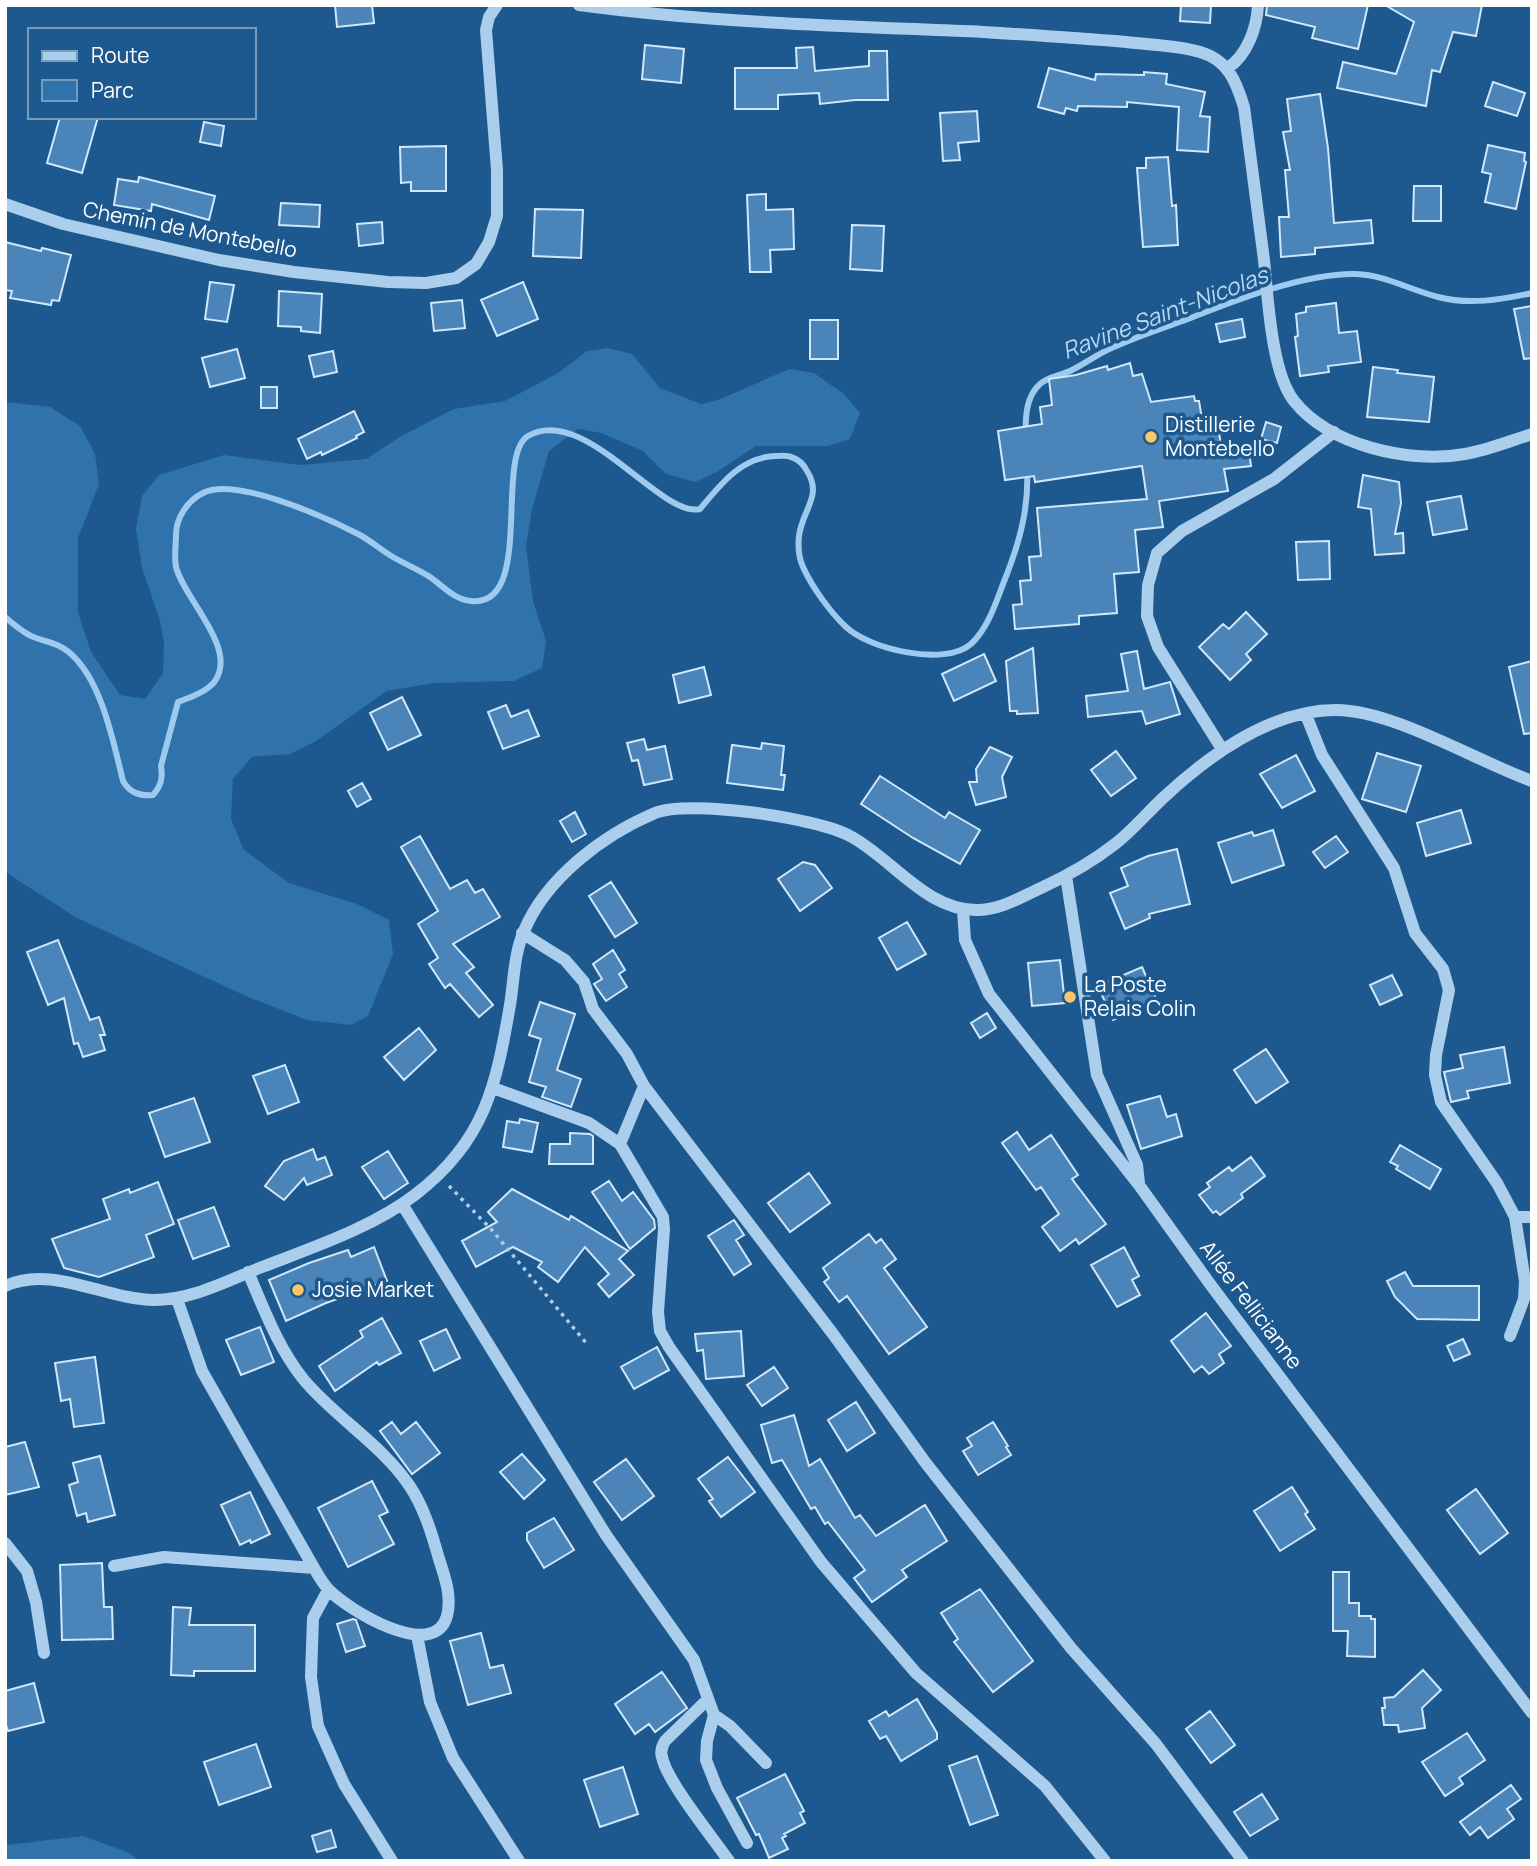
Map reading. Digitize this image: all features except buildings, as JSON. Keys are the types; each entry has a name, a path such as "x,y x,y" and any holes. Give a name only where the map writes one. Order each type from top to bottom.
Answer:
{"street":[{"path":"579,5 626,11 841,26 1054,36 1157,45 1201,52 1228,68 1236,81 1244,107 1272,326 1280,373 1293,400 1316,421 1334,432 1353,442 1394,454 1433,457 1466,454 1532,434"},
{"path":"1228,68 1237,62 1252,35 1258,5"},
{"name":"Chemin de Montebello","path":"5,204 63,224 219,260 294,272 388,282 426,283 456,278 476,264 489,242 497,216 497,170 486,52 489,9"},
{"path":"1222,749 1158,647 1147,616 1148,585 1157,553 1182,531 1274,479 1334,432"},
{"path":"5,1286 16,1280 56,1280 129,1298 177,1299 332,1239 402,1205 421,1191 460,1152 480,1119 493,1088 510,1003 516,955 522,933 536,905 561,874 611,838 658,811 687,807 739,811 824,825 851,836 933,897 963,909 984,910 1004,905 1066,876 1116,844 1172,790 1222,749 1266,726 1306,715 1337,710 1372,715 1402,725 1508,773 1532,781"},
{"path":"1306,715 1322,755 1394,868 1415,933 1443,969 1449,990 1436,1055 1435,1075 1441,1102 1497,1183 1515,1217 1525,1281 1524,1299 1510,1336"},
{"path":"1066,876 1097,1075 1137,1166 1139,1185"},
{"name":"Allée Fellicianne","path":"963,909 965,940 989,994 1139,1185 1210,1284 1532,1713"},
{"path":"522,933 565,960 584,982 593,1009 627,1054 644,1086 833,1334 925,1462 1071,1648 1156,1744 1242,1861"},
{"path":"620,1144 644,1086"},
{"path":"493,1088 589,1123 620,1144 663,1217 658,1312 660,1331 669,1347 821,1562 916,1673 1045,1786 1105,1861"},
{"path":"402,1205 606,1535 694,1660 714,1715 730,1726 766,1763"},
{"path":"1515,1217 1532,1217"},
{"path":"177,1299 202,1371 328,1590 378,1624 417,1635 436,1630 445,1621 449,1599 429,1524 411,1487 393,1465 306,1382 283,1352 248,1272"},
{"path":"5,1543 27,1571 36,1602 44,1653"},
{"path":"114,1566 164,1557 314,1568"},
{"path":"328,1590 313,1618 311,1677 318,1726 344,1784 392,1861"},
{"path":"417,1635 430,1702 453,1758 519,1861"},
{"path":"708,1699 665,1741 661,1749 662,1759 671,1778 729,1861"},
{"path":"714,1715 707,1741 706,1760 716,1788 747,1843"}],"path":[{"path":"437,1174 491,1229 587,1345"}],"green space":[{"path":"608,348 632,354 660,388 701,404 718,400 789,369 814,373 844,394 860,413 850,439 828,446 756,446 717,472 695,482 666,474 643,451 601,433 578,429 549,451 532,509 526,546 533,601 546,641 542,668 514,681 435,683 387,691 316,741 290,754 252,757 233,779 231,819 244,850 289,883 357,904 389,920 393,954 368,1016 351,1025 307,1020 248,997 77,918 5,872 5,402 50,407 80,426 95,454 99,484 78,538 78,612 91,652 120,695 145,699 163,673 164,643 160,621 142,568 136,529 142,496 159,475 224,455 301,465 366,459 403,435 454,409 505,401 558,373 587,351"},
{"path":"83,1836 127,1852 140,1861 5,1861 7,1845"}],"waterway":[{"name":"Ravine Saint-Nicolas","path":"1026,435 1029,402 1035,390 1046,380 1068,372 1132,339 1271,289 1315,278 1356,274 1377,277 1438,297 1461,301 1532,293"},
{"name":"Ravine Saint-Nicolas","path":"5,617 27,634 66,650 81,665 105,712 123,781 135,793 153,795 161,782 161,766 178,702 208,688 215,681 220,668 220,654 215,639 181,580 175,563 180,516 187,505 203,493 218,489 236,490 258,494 304,510 362,536 430,577 454,595 471,601 490,597 502,581 508,557 514,471 518,449 528,436 550,430 573,435 597,447 665,497 684,507 700,509 724,482 742,467 764,458 788,456 796,459 806,469 813,488 801,527 799,552 816,591 846,627 857,635 889,648 926,655 959,651 971,644 983,629 1020,536 1027,497 1027,470"}],"place":[{"name":"Distillerie Montebello","path":"1151,437"},
{"name":"La Poste Relais Colin","path":"1070,997"},
{"name":"Josie Market","path":"298,1290"}]}
